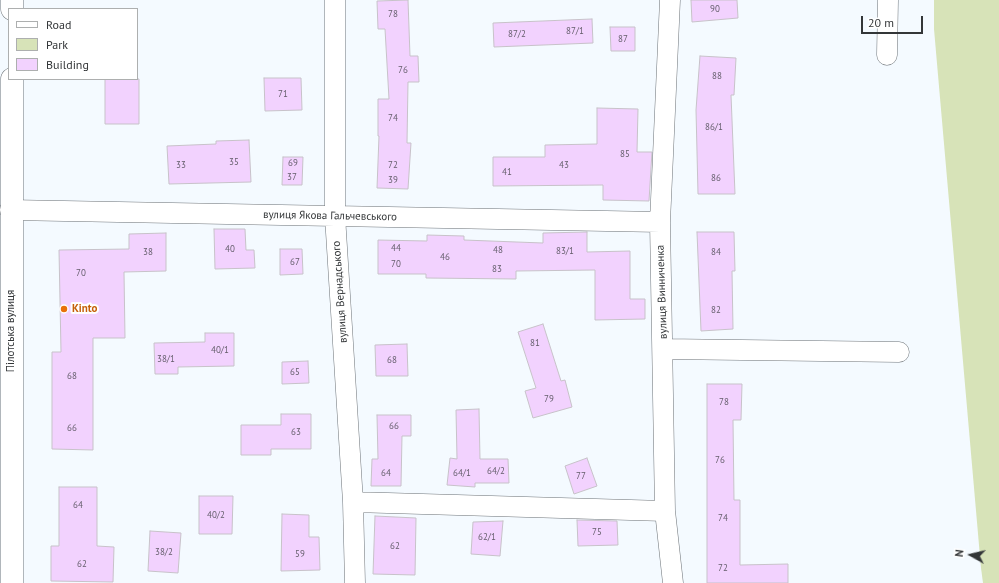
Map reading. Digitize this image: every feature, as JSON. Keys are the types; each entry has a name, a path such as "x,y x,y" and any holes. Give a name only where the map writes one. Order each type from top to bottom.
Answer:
{"street":[{"name":"вулиця Вернадського","path":"335,0 335,216 353,502 355,583"},
{"name":"вулиця Винниченка","path":"670,0 660,222 664,349 665,511 673,583"},
{"path":"887,55 888,0"},
{"name":"Пілотська вулиця","path":"12,80 5,210 12,583"},
{"name":"вулиця Якова Гальчевського","path":"5,210 660,222"},
{"path":"664,349 899,352"},
{"path":"353,502 665,511"}],"green space":[{"path":"934,0 999,0 999,583 983,583 981,568 934,29"}],"building":[{"path":"408,0 410,56 418,56 419,82 408,82 407,143 411,143 408,189 377,188 379,136 378,99 389,99 385,29 378,29 377,1"},
{"path":"691,0 737,0 738,18 692,22"},
{"path":"592,19 593,43 494,47 493,23"},
{"path":"610,27 635,27 635,51 611,51"},
{"path":"700,56 736,58 734,95 731,95 735,194 698,194 696,110"},
{"path":"264,78 301,78 302,110 265,111"},
{"path":"139,79 139,124 105,124 105,80"},
{"path":"597,108 638,109 637,152 652,152 649,201 603,200 603,185 493,186 493,157 545,157 545,145 597,144"},
{"path":"249,140 251,182 169,184 167,146 216,144 216,141"},
{"path":"283,157 303,157 302,185 282,185"},
{"path":"214,229 245,229 246,250 254,250 255,268 215,269"},
{"path":"587,232 587,252 630,251 630,299 645,299 645,319 595,320 595,270 516,271 516,279 426,278 426,274 378,274 378,240 427,241 427,235 464,236 464,240 543,243 543,233"},
{"path":"697,232 734,232 735,271 732,271 733,329 701,331"},
{"path":"166,233 166,271 124,272 125,338 93,338 93,450 52,449 52,352 61,352 59,250 129,249 129,234"},
{"path":"280,249 302,249 303,274 280,275"},
{"path":"543,324 561,381 565,380 572,407 533,418 525,391 536,388 518,332"},
{"path":"205,333 234,333 234,366 178,367 178,374 155,374 154,343 205,342"},
{"path":"407,344 408,376 376,376 375,345"},
{"path":"308,361 309,383 282,384 282,362"},
{"path":"707,384 742,384 741,420 733,420 734,500 740,500 740,565 788,564 788,583 707,583"},
{"path":"479,409 480,459 508,459 509,483 475,483 475,487 447,485 450,458 457,459 456,410"},
{"path":"281,414 311,414 311,449 271,449 271,455 241,455 241,425 281,425"},
{"path":"377,415 411,415 411,436 402,436 401,486 371,486 372,459 378,459"},
{"path":"587,458 597,486 574,494 565,466"},
{"path":"59,487 97,487 97,546 114,547 113,582 51,581 51,546 59,546"},
{"path":"199,496 233,496 232,534 199,534"},
{"path":"282,514 309,515 309,537 319,537 320,570 281,571"},
{"path":"375,516 416,518 415,575 373,574"},
{"path":"577,520 617,521 618,545 578,546"},
{"path":"503,521 500,556 471,554 473,522"},
{"path":"150,531 181,533 178,573 148,571"}],"place":[{"name":"Kinto","path":"64,309"}]}
